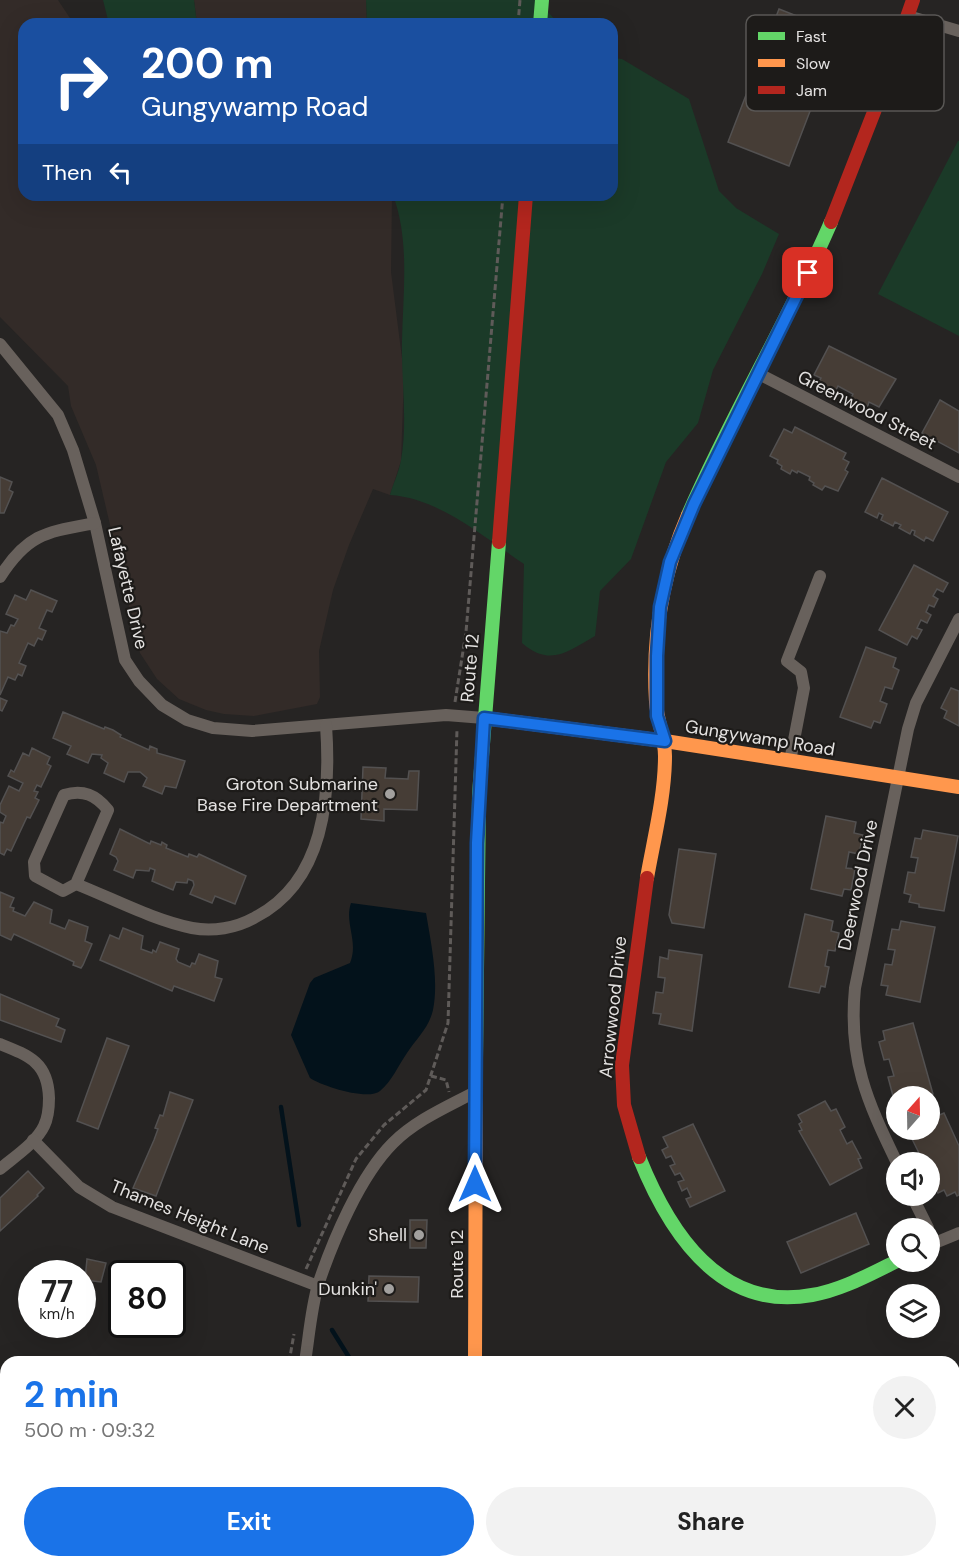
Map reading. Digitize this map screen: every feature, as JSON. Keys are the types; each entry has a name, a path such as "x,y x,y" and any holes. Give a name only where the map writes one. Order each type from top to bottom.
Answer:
{"main road":[{"path":"540,18 542,0"},
{"name":"Arrowwood Drive","path":"908,15 913,0"},
{"name":"Arrowwood Drive","path":"873,111 843,191 799,294 704,482 670,562 660,607 657,656 657,716 665,741 665,766 623,1050 624,1106 635,1152 665,1216 677,1235 713,1272 740,1287 768,1296 797,1298 822,1295 886,1266"},
{"name":"Route 12","path":"475,1356 477,843 484,718 526,201"},
{"name":"Gungywamp Road","path":"484,718 665,741 959,787"}],"street":[{"path":"944,27 959,31"},
{"name":"Lafayette Drive","path":"0,344 58,415 73,450 95,523 125,660 139,681 162,705 187,720 213,728 252,731 446,715 484,718"},
{"name":"Greenwood Street","path":"759,374 959,477"},
{"path":"0,577 22,548 46,532 95,523"},
{"path":"790,761 804,688 801,672 787,661 820,576"},
{"name":"Deerwood Drive","path":"892,1152 868,1102 856,1058 852,1023 855,988 898,777 916,703 959,619"},
{"path":"76,884 108,810 99,799 78,790 64,795 34,862 34,876 63,891 76,884 193,928 218,929 243,924 267,912 288,893 315,853 324,816 328,747 326,725"},
{"path":"0,1044 21,1052 39,1064 46,1075 48,1111 44,1126 33,1140 0,1169"},
{"path":"306,1356 318,1286 341,1229 374,1165 394,1142 418,1122 475,1092"},
{"name":"Thames Height Lane","path":"33,1140 79,1187 112,1207 166,1230 318,1286"},
{"path":"940,1236 959,1233"}],"path":[{"path":"518,18 519,0"},
{"path":"455,701 466,641 503,201"},
{"path":"449,1106 447,1082 431,1076 450,1011 456,722"}],"shaded area":[{"path":"0,0 58,0 70,18 18,18 18,201 392,201 391,272 404,374 401,461 390,495 373,489 333,590 319,651 320,697 317,704 254,716 224,714 206,710 179,699 157,679 140,653 96,465 71,406 68,386 0,317"},
{"path":"194,0 366,0 367,18 196,18"},
{"path":"351,903 426,913 434,961 435,998 429,1022 388,1083 374,1094 345,1091 310,1078 291,1035 310,983 314,978 350,963 353,947 349,918"}],"green space":[{"path":"103,0 194,0 196,18 108,18"},
{"path":"366,0 537,0 554,18 367,18"},
{"path":"618,59 689,99 719,191 736,208 779,234 762,274 713,370 698,423 666,462 631,559 600,591 595,636 567,652 550,656 532,650 522,643 524,564 444,511 426,503 390,495 401,460 404,415 402,356 404,248 395,201 618,201"},
{"path":"959,141 959,336 878,294"}],"building":[{"path":"779,9 794,15 777,15"},
{"path":"746,95 746,111 810,111 789,166 728,142"},
{"path":"829,346 896,379 879,407 869,402 867,408 850,400 853,394 838,386 835,392 818,383 821,378 814,375"},
{"path":"940,400 959,411 959,453 922,433"},
{"path":"795,427 846,453 843,459 849,462 845,470 848,472 838,491 825,486 822,490 813,485 814,483 809,480 810,477 798,471 797,473 792,470 790,474 781,469 782,466 777,463 778,460 770,456 784,429 792,433"},
{"path":"0,477 12,482 9,490 13,492 4,513 0,513"},
{"path":"882,478 948,512 933,541 926,537 924,541 914,535 915,531 912,530 910,534 899,528 901,525 895,522 893,526 881,520 883,515 879,513 877,518 865,512"},
{"path":"914,565 948,583 943,592 937,589 933,596 938,599 934,607 929,605 926,612 931,615 927,623 921,620 917,628 922,630 917,639 912,636 907,645 879,630"},
{"path":"31,590 57,601 52,612 47,610 39,628 46,631 42,640 38,638 34,646 28,643 19,663 26,666 22,676 18,674 15,680 8,677 0,695 0,631 7,633 18,619 6,614 15,595 26,600"},
{"path":"866,647 896,658 893,667 899,670 892,689 885,687 880,701 887,704 880,723 874,721 871,728 840,717"},
{"path":"951,688 959,691 959,726 944,718 947,711 941,708"},
{"path":"0,698 7,701 2,711 0,710"},
{"path":"63,712 104,729 105,727 113,730 121,735 120,737 149,750 150,746 157,749 157,753 185,761 176,788 165,786 162,794 143,786 147,778 140,772 128,772 124,782 104,773 108,763 101,758 102,755 92,754 88,763 67,754 71,746 53,738"},
{"path":"32,748 50,757 47,764 51,766 41,787 37,785 34,791 38,792 35,798 39,800 30,818 27,817 11,851 7,849 4,855 0,853 0,822 3,823 6,816 0,812 0,805 9,786 19,791 23,783 8,776 11,770 14,772 23,753 29,756"},
{"name":"Groton Submarine Base Fire Department","path":"363,767 386,768 385,778 408,779 409,771 419,771 417,810 384,809 384,821 361,819"},
{"path":"826,816 856,822 854,833 863,835 859,854 849,852 846,868 855,869 851,890 844,889 842,896 811,889"},
{"path":"120,829 150,844 151,841 161,845 162,842 167,845 166,848 188,857 189,854 197,857 199,854 246,876 235,904 215,896 212,903 190,894 194,885 193,881 188,879 187,883 176,882 173,890 152,881 155,870 150,868 149,871 136,870 133,878 114,870 118,861 110,854"},
{"path":"923,830 958,836 944,911 919,907 919,904 909,902 911,895 904,893 908,872 915,873 918,858 911,857 915,838 921,839"},
{"path":"679,849 716,854 704,928 672,923 669,915"},
{"path":"0,892 14,898 10,907 14,908 13,911 25,916 34,902 52,910 50,923 65,929 69,920 88,927 85,941 92,944 81,968 73,965 74,962 14,934 11,940 0,935"},
{"path":"805,914 833,921 831,931 839,933 835,951 828,950 825,966 829,967 825,987 821,986 819,993 789,987"},
{"path":"901,921 935,927 920,1002 886,995 888,986 881,985 885,964 892,965 895,950 888,949 892,929 899,930"},
{"path":"123,928 143,936 141,949 156,952 160,942 179,949 176,959 190,967 192,963 195,964 199,954 218,961 215,977 222,979 214,1001 174,986 172,991 100,960 110,935 119,939"},
{"path":"669,950 702,955 692,1031 659,1024 661,1014 653,1013 656,992 663,993 665,978 658,977 660,957 668,959"},
{"path":"0,994 59,1019 56,1026 65,1030 61,1042 0,1020"},
{"path":"913,1023 931,1086 890,1086 888,1077 894,1076 889,1059 884,1060 879,1042 885,1040 883,1031"},
{"path":"107,1038 129,1046 98,1129 77,1121"},
{"path":"170,1092 193,1100 156,1196 133,1188 154,1140 158,1129 155,1128 160,1115 163,1116"},
{"path":"825,1101 831,1111 836,1109 845,1127 840,1130 847,1144 852,1141 861,1158 858,1159 862,1168 830,1185 799,1131 802,1130 799,1124 802,1122 798,1115"},
{"path":"944,1113 959,1146 959,1195 957,1196 955,1192 947,1196 944,1190 940,1192 940,1152 918,1152 912,1140 940,1140 940,1115"},
{"path":"693,1124 725,1191 690,1207 686,1199 691,1197 687,1188 682,1191 678,1182 684,1180 680,1173 675,1175 670,1166 675,1164 671,1156 666,1158 662,1150 668,1147 663,1137"},
{"path":"28,1171 44,1188 0,1231 0,1198"},
{"path":"856,1213 869,1244 801,1273 787,1242"},
{"path":"410,1220 427,1220 426,1248 410,1248"},
{"path":"96,1261 106,1263 101,1282 96,1281"},
{"path":"369,1276 419,1277 418,1302 368,1301"}],"waterway":[{"path":"281,1107 299,1225"},
{"path":"332,1330 348,1356"}],"traffic: fast":[{"path":"540,18 542,0"},
{"path":"688,515 722,441 797,296 831,222"},
{"path":"476,1059 479,794 499,542"},
{"path":"639,1157 666,1213 683,1238 702,1260 725,1279 750,1291 779,1297 812,1295 845,1285 886,1266"}],"traffic: slow":[{"path":"647,878 665,771 665,749 656,702 658,630 665,583 688,515"},
{"path":"484,718 665,741 959,787"},
{"path":"475,1356 476,1059"}],"traffic: jam":[{"path":"908,15 913,0"},
{"path":"831,222 874,111"},
{"path":"499,542 526,201"},
{"path":"639,1157 624,1105 622,1065 647,878"}],"place":[{"name":"Groton Submarine Base Fire Department","path":"390,794"},
{"name":"Shell","path":"419,1235"},
{"name":"Dunkin'","path":"389,1289"}],"route":[{"path":"475,1184 477,843 484,718 665,741 657,716 657,656 660,607 670,562 694,504 808,273"}]}
